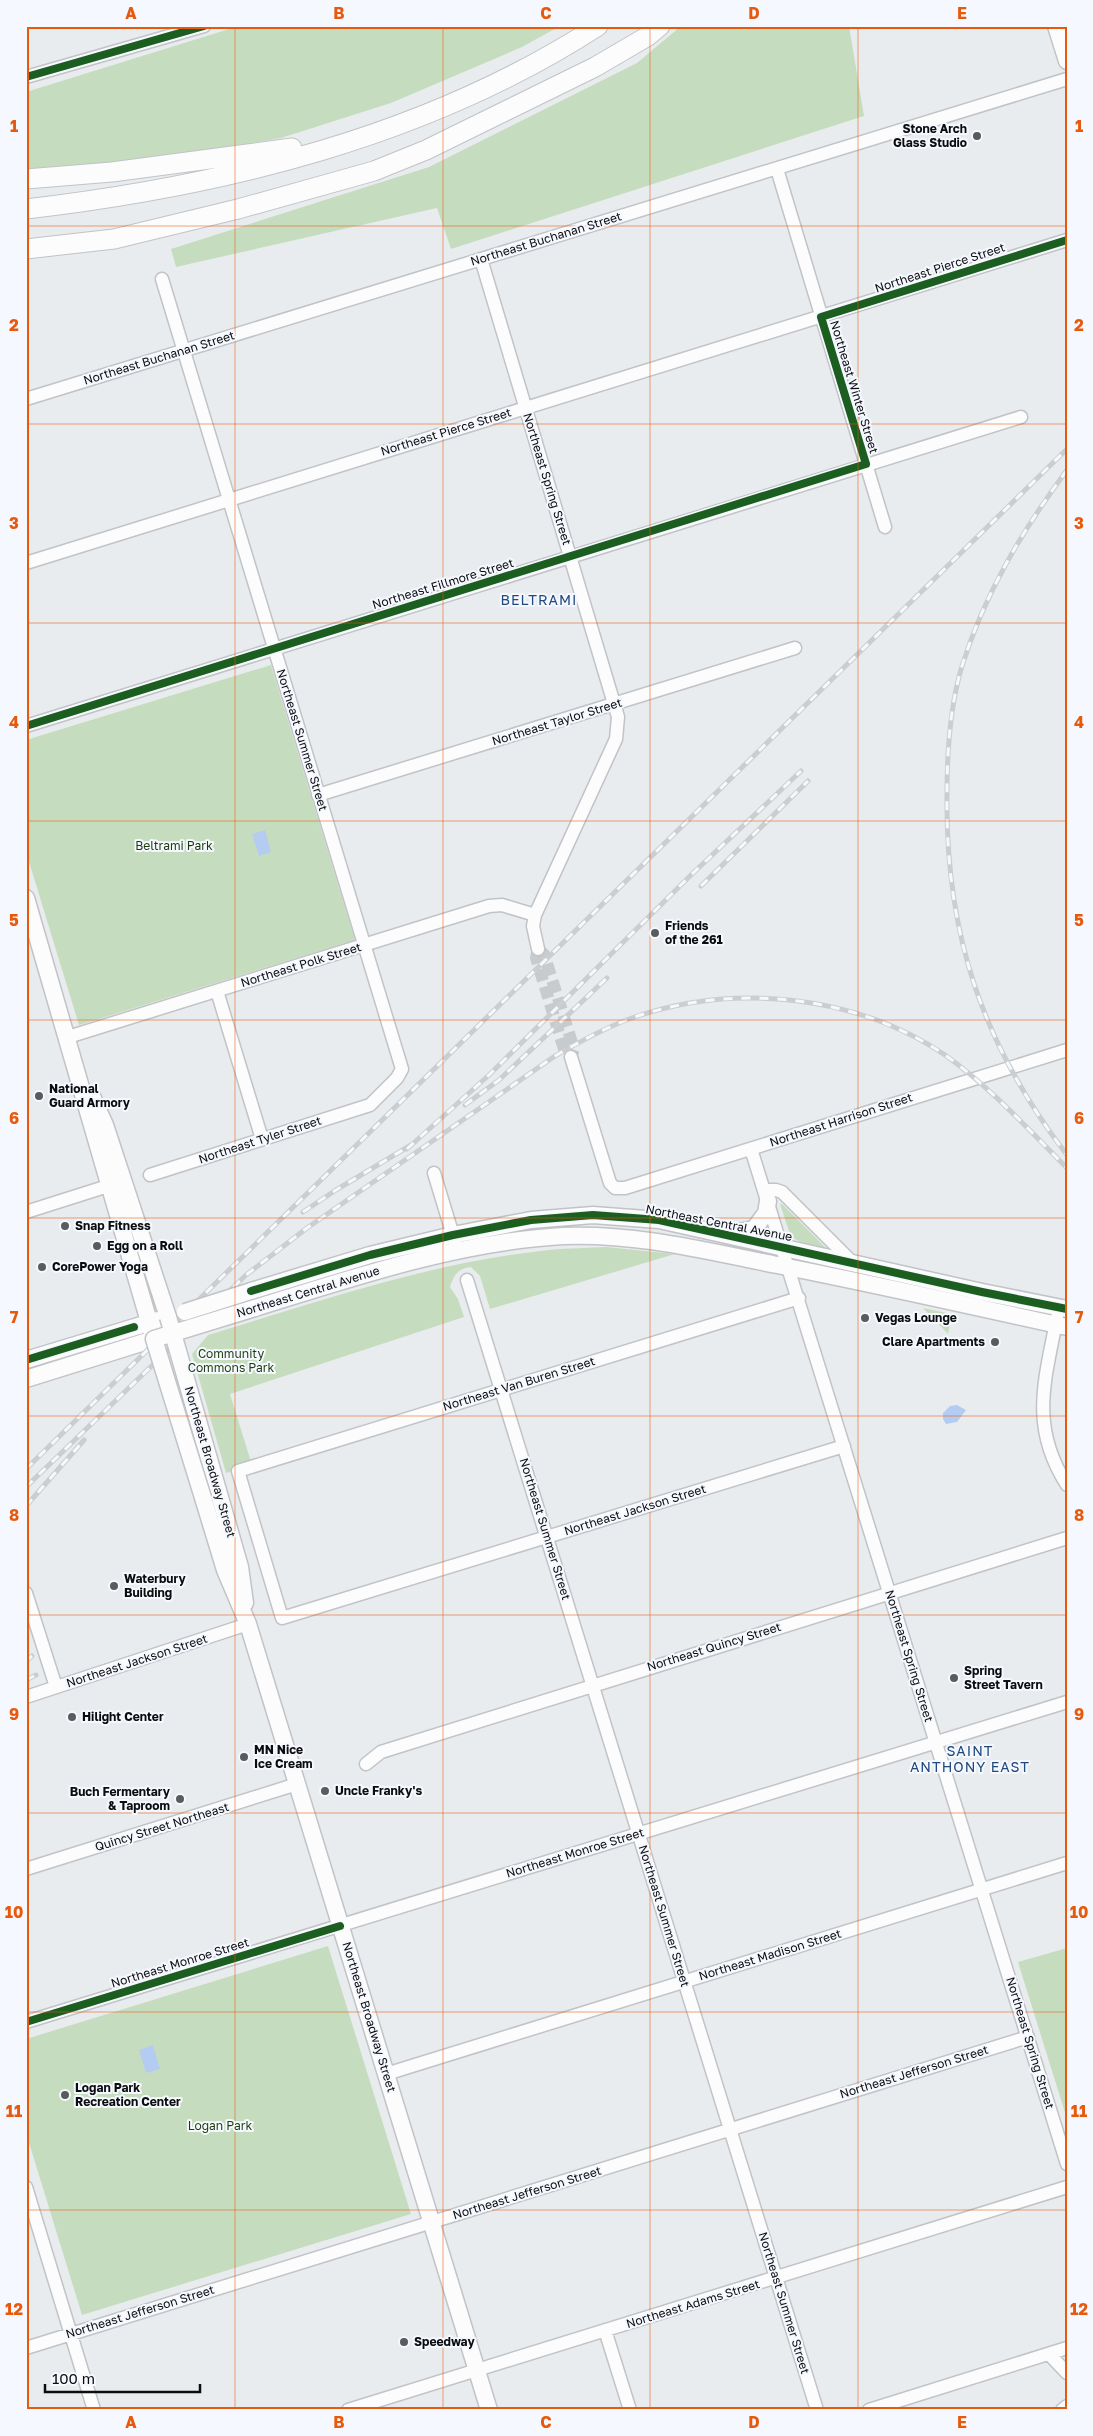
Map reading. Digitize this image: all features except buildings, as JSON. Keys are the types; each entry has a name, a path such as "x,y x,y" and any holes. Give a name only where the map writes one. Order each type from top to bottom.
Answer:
{"highway":[{"path":"26,209 117,198 290,160 413,118 510,77 598,26"},
{"path":"26,250 114,239 238,209 374,171 426,150 595,67 648,36 660,26"},
{"path":"26,179 112,172 348,141"}],"main road":[{"path":"1056,26 1067,61"},
{"name":"Northeast Broadway Street","path":"26,898 70,1043 108,1186 154,1339 225,1570 248,1624 489,2410"},
{"name":"Northeast Broadway Street","path":"70,1043 105,1125 173,1333 240,1567 248,1624"},
{"path":"718,1233 735,1233 754,1229 766,1213 767,1195"},
{"name":"Northeast Central Avenue","path":"26,1360 370,1255 453,1235 530,1220 593,1215 658,1220 1063,1308"},
{"name":"Northeast Central Avenue","path":"26,1379 375,1272 458,1252 536,1238 618,1237 676,1244 1061,1326"}],"street":[{"path":"26,77 204,26"},
{"name":"Northeast Buchanan Street","path":"26,399 1067,79"},
{"name":"Northeast Winter Street","path":"777,169 885,527"},
{"name":"Northeast Pierce Street","path":"26,563 1067,240"},
{"name":"Northeast Spring Street","path":"481,258 619,722 616,739 535,915 533,926 538,949"},
{"name":"Northeast Summer Street","path":"162,279 402,1069 370,1105"},
{"name":"Northeast Fillmore Street","path":"26,726 1021,417"},
{"name":"Northeast Taylor Street","path":"318,795 795,648"},
{"name":"Northeast Polk Street","path":"70,1043 217,991 489,906 502,905 535,915"},
{"path":"217,991 262,1139"},
{"name":"Northeast Harrison Street","path":"571,1057 610,1183 615,1188 625,1188 1067,1050"},
{"name":"Northeast Tyler Street","path":"150,1175 370,1105"},
{"name":"Northeast Spring Street","path":"751,1149 790,1267 889,1593 1067,2164"},
{"path":"434,1173 458,1252"},
{"path":"26,1212 108,1186"},
{"path":"767,1195 776,1190 782,1192 854,1264"},
{"name":"Northeast Summer Street","path":"468,1280 817,2410"},
{"name":"Northeast Van Buren Street","path":"282,1618 238,1471 799,1298"},
{"path":"1063,1308 1061,1326 1044,1376 1042,1412 1048,1445 1067,1485"},
{"name":"Northeast Jackson Street","path":"282,1618 844,1446"},
{"name":"Northeast Quincy Street","path":"366,1764 381,1752 593,1684 1067,1538"},
{"path":"26,1593 56,1688"},
{"name":"Northeast Jackson Street","path":"26,1697 248,1624"},
{"name":"Northeast Monroe Street","path":"26,2022 1067,1702"},
{"name":"Quincy Street Northeast","path":"26,1869 297,1784"},
{"name":"Northeast Madison Street","path":"386,2074 1067,1863"},
{"name":"Northeast Jefferson Street","path":"26,2348 1028,2036"},
{"path":"26,2187 94,2410"},
{"name":"Northeast Adams Street","path":"348,2410 776,2279 1067,2187"},
{"path":"605,2330 630,2410"},
{"path":"869,2410 1067,2348"},
{"path":"1049,2354 1067,2373"},
{"path":"1062,2410 1067,2406"}],"green space":[{"path":"239,26 560,26 522,47 391,103 281,138 159,159 26,171 26,92"},
{"path":"681,26 849,26 864,116 451,249 437,208 176,267 171,249 429,167 637,63"},
{"name":"Beltrami Park","path":"271,665 355,940 79,1025 26,852 26,740"},
{"path":"780,1204 826,1248 798,1241 793,1237 787,1226"},
{"name":"Community Commons Park","path":"606,1247 675,1254 490,1309 480,1276 471,1267 463,1269 455,1275 450,1287 458,1299 464,1317 230,1394 252,1465 226,1473 192,1354 208,1335 334,1296 419,1273 505,1256 571,1248"},
{"path":"923,1308 952,1314 948,1334"},
{"name":"Logan Park","path":"328,1946 411,2214 82,2315 26,2133 26,2039"},
{"path":"1067,1948 1067,2119 1018,1962"}],"water":[{"path":"265,830 271,852 259,856 252,834"},
{"path":"957,1405 966,1410 957,1422 946,1424 943,1419 943,1413 950,1406"},
{"path":"153,2045 160,2069 146,2073 139,2050"}],"tunnel":[{"path":"538,949 544,954 574,1049 571,1057 564,1049 536,958 538,949"}],"railway":[{"path":"26,1469 1067,449"},
{"path":"1067,470 1035,516 1006,564 993,588 971,639 958,681 952,713 947,793 948,844 953,893 962,940 974,985 991,1029 1012,1071 1037,1113 1067,1155"},
{"path":"407,1149 489,1075 691,875 801,771"},
{"path":"701,886 808,781"},
{"path":"465,1105 499,1080 607,978"},
{"path":"26,1487 246,1275 307,1228 555,1056 610,1027 668,1007 709,1000 750,998 792,1000 832,1007 872,1018 910,1034 962,1067 1008,1109 1067,1168"},
{"path":"303,1212 411,1145"},
{"path":"26,1506 84,1440"},
{"path":"26,1661 32,1656"},
{"path":"26,1680 36,1675"}],"cycle path":[{"path":"26,77 204,26"},
{"path":"26,726 866,464 821,317 1067,240"},
{"path":"251,1291 370,1255 453,1235 531,1220 593,1215 659,1220 982,1292 1067,1309"},
{"path":"26,1360 134,1327"},
{"path":"26,2022 340,1926"}],"place":[{"name":"Stone Arch Glass Studio","path":"977,136"},
{"name":"Friends of the 261","path":"655,933"},
{"name":"National Guard Armory","path":"39,1096"},
{"name":"Snap Fitness","path":"65,1226"},
{"name":"Egg on a Roll","path":"97,1246"},
{"name":"CorePower Yoga","path":"42,1267"},
{"name":"Vegas Lounge","path":"865,1318"},
{"name":"Clare Apartments","path":"995,1342"},
{"name":"Waterbury Building","path":"114,1586"},
{"name":"Spring Street Tavern","path":"954,1678"},
{"name":"Hilight Center","path":"72,1717"},
{"name":"MN Nice Ice Cream","path":"244,1757"},
{"name":"Uncle Franky's","path":"325,1791"},
{"name":"Buch Fermentary & Taproom","path":"180,1799"},
{"name":"Logan Park Recreation Center","path":"65,2095"},
{"name":"Speedway","path":"404,2342"}],"district":[{"name":"BELTRAMI","path":"539,600"},
{"name":"SAINT ANTHONY EAST","path":"970,1759"}]}
